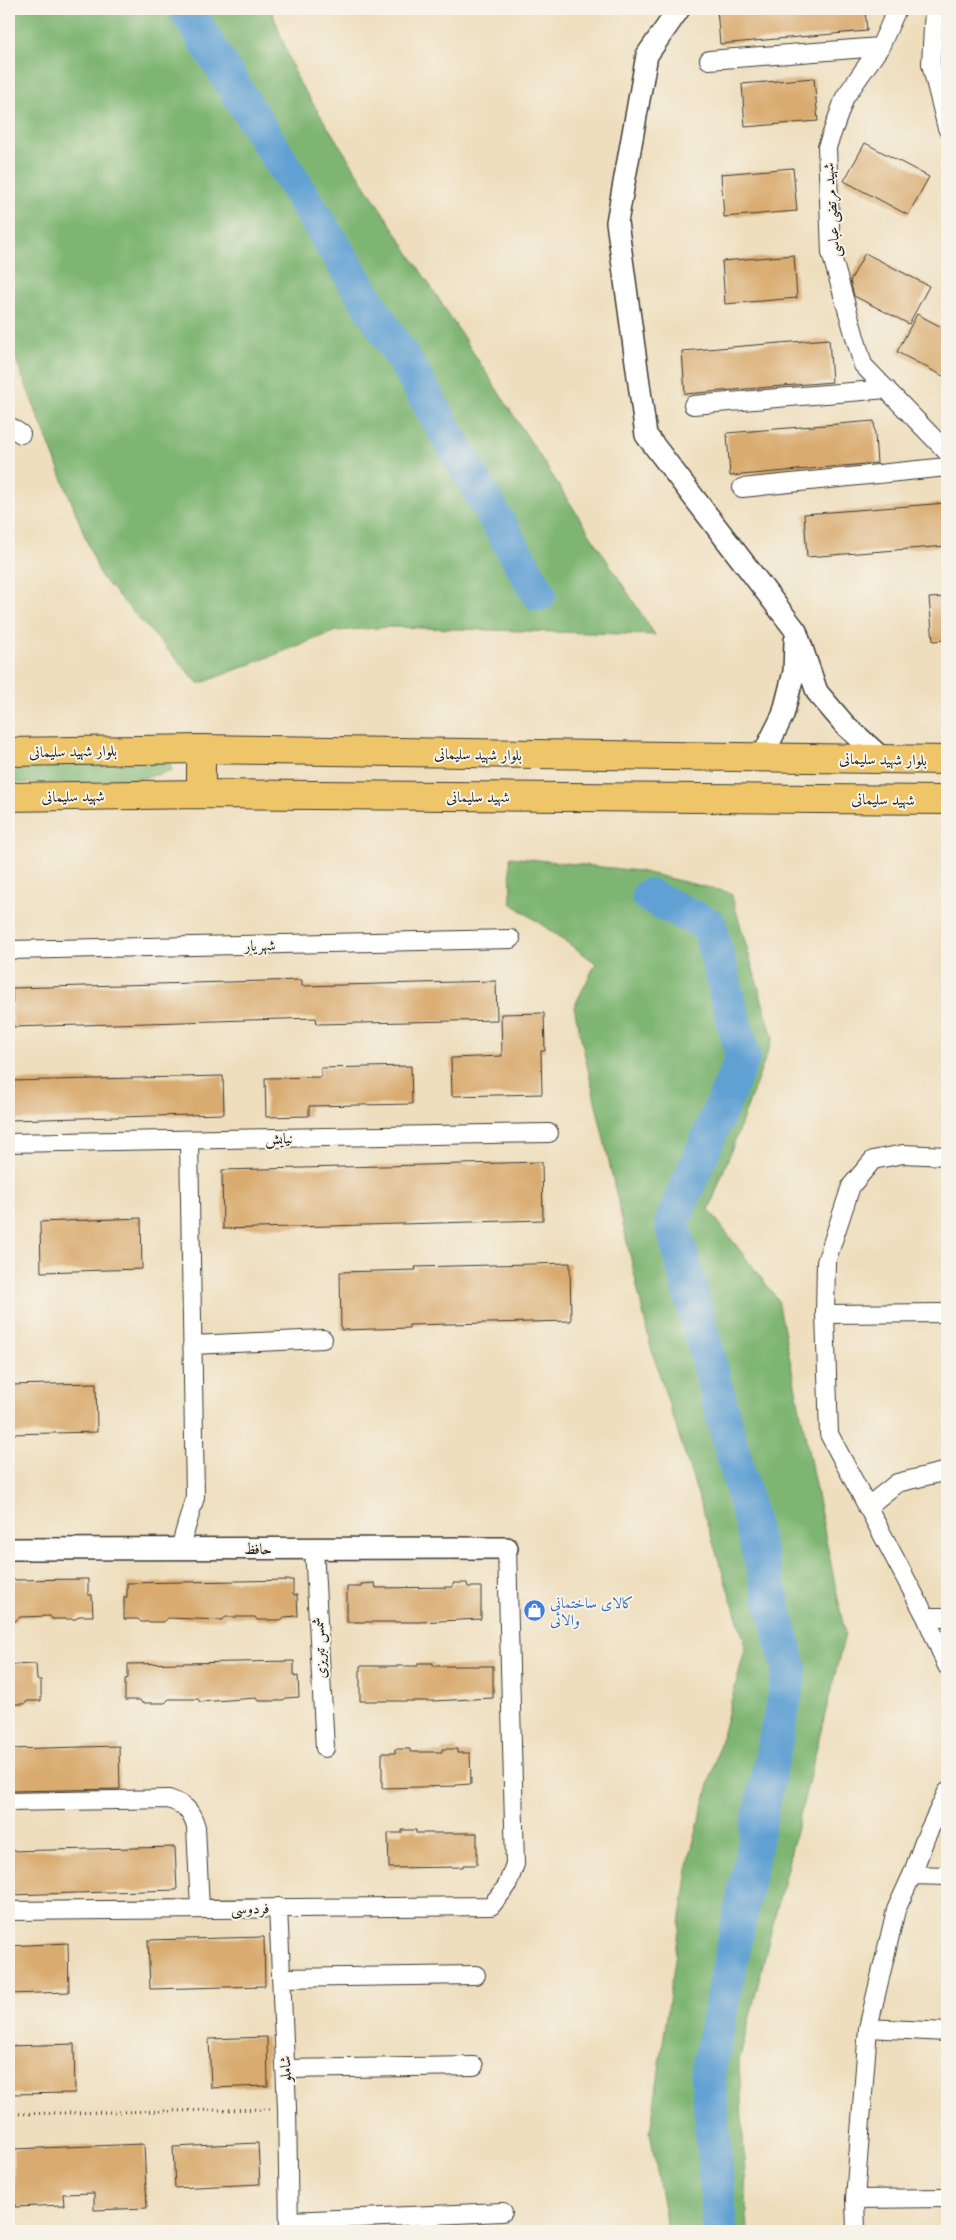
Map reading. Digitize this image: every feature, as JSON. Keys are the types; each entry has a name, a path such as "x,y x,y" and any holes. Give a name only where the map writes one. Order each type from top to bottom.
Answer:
{"main road":[{"name":"بلوار شهید سلیمانی","path":"9,752 201,749 947,760"},
{"path":"201,749 201,794"},
{"name":"شهید سلیمانی","path":"9,797 201,794 947,800"}],"street":[{"path":"679,9 647,55 617,222 646,435 796,631 817,692 845,725 882,759"},
{"name":"شهید مرتضی عباسی","path":"898,9 880,47 845,98 827,147 831,253 863,365 947,452"},
{"path":"934,9 932,64 947,128"},
{"path":"709,60 880,47"},
{"path":"693,405 887,389"},
{"path":"742,488 947,468"},
{"path":"762,758 783,715 794,672 796,631"},
{"name":"شهریار","path":"9,950 511,939"},
{"name":"نیایش","path":"9,1143 549,1133"},
{"path":"180,1548 195,1497 189,1140"},
{"path":"947,1156 903,1154 873,1160 851,1186 826,1262 825,1314 829,1434 926,1617 947,1666"},
{"path":"825,1314 947,1313"},
{"path":"192,1345 324,1339"},
{"path":"867,1507 897,1483 947,1471"},
{"name":"شمس تبریزی","path":"314,1548 325,1748"},
{"name":"حافظ","path":"9,1549 508,1548"},
{"name":"فردوسی","path":"9,1911 491,1906 507,1886 515,1864 508,1548"},
{"path":"926,1617 947,1617"},
{"path":"856,2231 855,2199 868,2028 896,1910 912,1875 925,1838 947,1792"},
{"path":"9,1802 169,1799 186,1806 196,1826 200,1908"},
{"path":"912,1875 947,1876"},
{"name":"شاملو","path":"278,1907 287,2108 289,2226"},
{"path":"281,1978 476,1975"},
{"path":"868,2028 947,2032"},
{"path":"285,2069 474,2066"},
{"path":"855,2199 947,2198"},
{"path":"289,2226 503,2212"}],"path":[{"path":"9,2114 287,2108"}],"green space":[{"path":"9,9 271,9 297,79 655,635 390,627 336,631 199,684 101,577 9,342"},
{"path":"169,762 172,770 153,776 112,782 9,783 9,765"},
{"path":"510,857 639,871 731,893 773,1038 709,1210 778,1300 845,1634 739,2061 748,2231 668,2231 650,2133 690,1855 746,1646 651,1348 574,1007 596,963 511,903"}],"building":[{"path":"717,9 865,9 867,31 720,44"},
{"path":"814,78 818,121 745,127 742,84"},
{"path":"865,143 929,177 908,215 844,181"},
{"path":"793,168 797,211 724,217 721,174"},
{"path":"865,253 929,286 909,324 854,296 850,281"},
{"path":"794,255 797,298 725,304 722,261"},
{"path":"917,314 947,330 947,378 897,352"},
{"path":"829,339 832,382 685,394 682,351"},
{"path":"874,421 877,463 730,476 727,433"},
{"path":"947,503 947,546 807,557 804,514"},
{"path":"947,597 947,640 933,641 929,598"},
{"path":"302,980 302,986 496,981 497,1020 317,1024 316,1018 13,1027 12,988"},
{"path":"544,1013 545,1051 541,1051 542,1094 452,1096 451,1058 502,1056 501,1014"},
{"path":"411,1066 412,1104 309,1106 309,1116 266,1117 265,1078 321,1077 321,1068"},
{"path":"223,1076 224,1114 9,1120 9,1081"},
{"path":"542,1162 543,1220 223,1229 222,1170"},
{"path":"141,1218 142,1269 41,1272 40,1222"},
{"path":"570,1263 571,1321 409,1325 409,1328 341,1330 340,1272 416,1270 415,1267"},
{"path":"96,1383 97,1432 9,1434 9,1385"},
{"path":"88,1579 88,1595 92,1595 93,1616 79,1616 76,1619 52,1619 50,1616 20,1617 9,1626 9,1580"},
{"path":"293,1580 293,1595 297,1595 298,1616 284,1617 281,1620 257,1620 255,1617 226,1617 222,1620 168,1618 164,1622 141,1622 138,1619 124,1619 124,1597 127,1597 127,1583"},
{"path":"375,1583 376,1588 453,1587 453,1583 467,1583 468,1587 481,1587 481,1619 419,1622 347,1622 347,1587 361,1587 361,1584"},
{"path":"294,1661 294,1677 298,1676 299,1697 286,1698 282,1701 258,1701 256,1698 200,1702 198,1699 169,1699 165,1703 142,1703 140,1700 125,1700 125,1679 128,1678 128,1664"},
{"path":"418,1663 433,1663 433,1666 493,1666 493,1698 432,1701 360,1701 360,1666 418,1666"},
{"path":"36,1664 37,1680 41,1680 41,1701 9,1704 9,1665"},
{"path":"119,1746 120,1789 9,1791 9,1749"},
{"path":"395,1749 410,1749 410,1752 442,1752 442,1749 457,1749 457,1753 470,1753 471,1784 382,1788 382,1753 395,1753"},
{"path":"402,1830 416,1830 416,1833 477,1833 477,1865 463,1865 463,1867 389,1868 388,1833 402,1833"},
{"path":"175,1847 177,1890 9,1895 9,1851"},
{"path":"264,1937 265,1986 150,1989 148,1940"},
{"path":"68,1943 69,1992 9,1994 9,1946"},
{"path":"267,2037 268,2086 211,2088 209,2039"},
{"path":"74,2044 75,2093 9,2094 9,2046"},
{"path":"258,2143 260,2184 175,2188 173,2147"},
{"path":"144,2144 147,2208 94,2210 94,2193 63,2194 64,2205 15,2207 13,2149"}],"waterway":[{"path":"186,9 415,378 539,594"},
{"path":"649,896 709,925 743,1057 672,1222 790,1670 708,2072 720,2231"}],"place":[{"name":"کالای ساختمانی والائی","path":"534,1611"}]}
